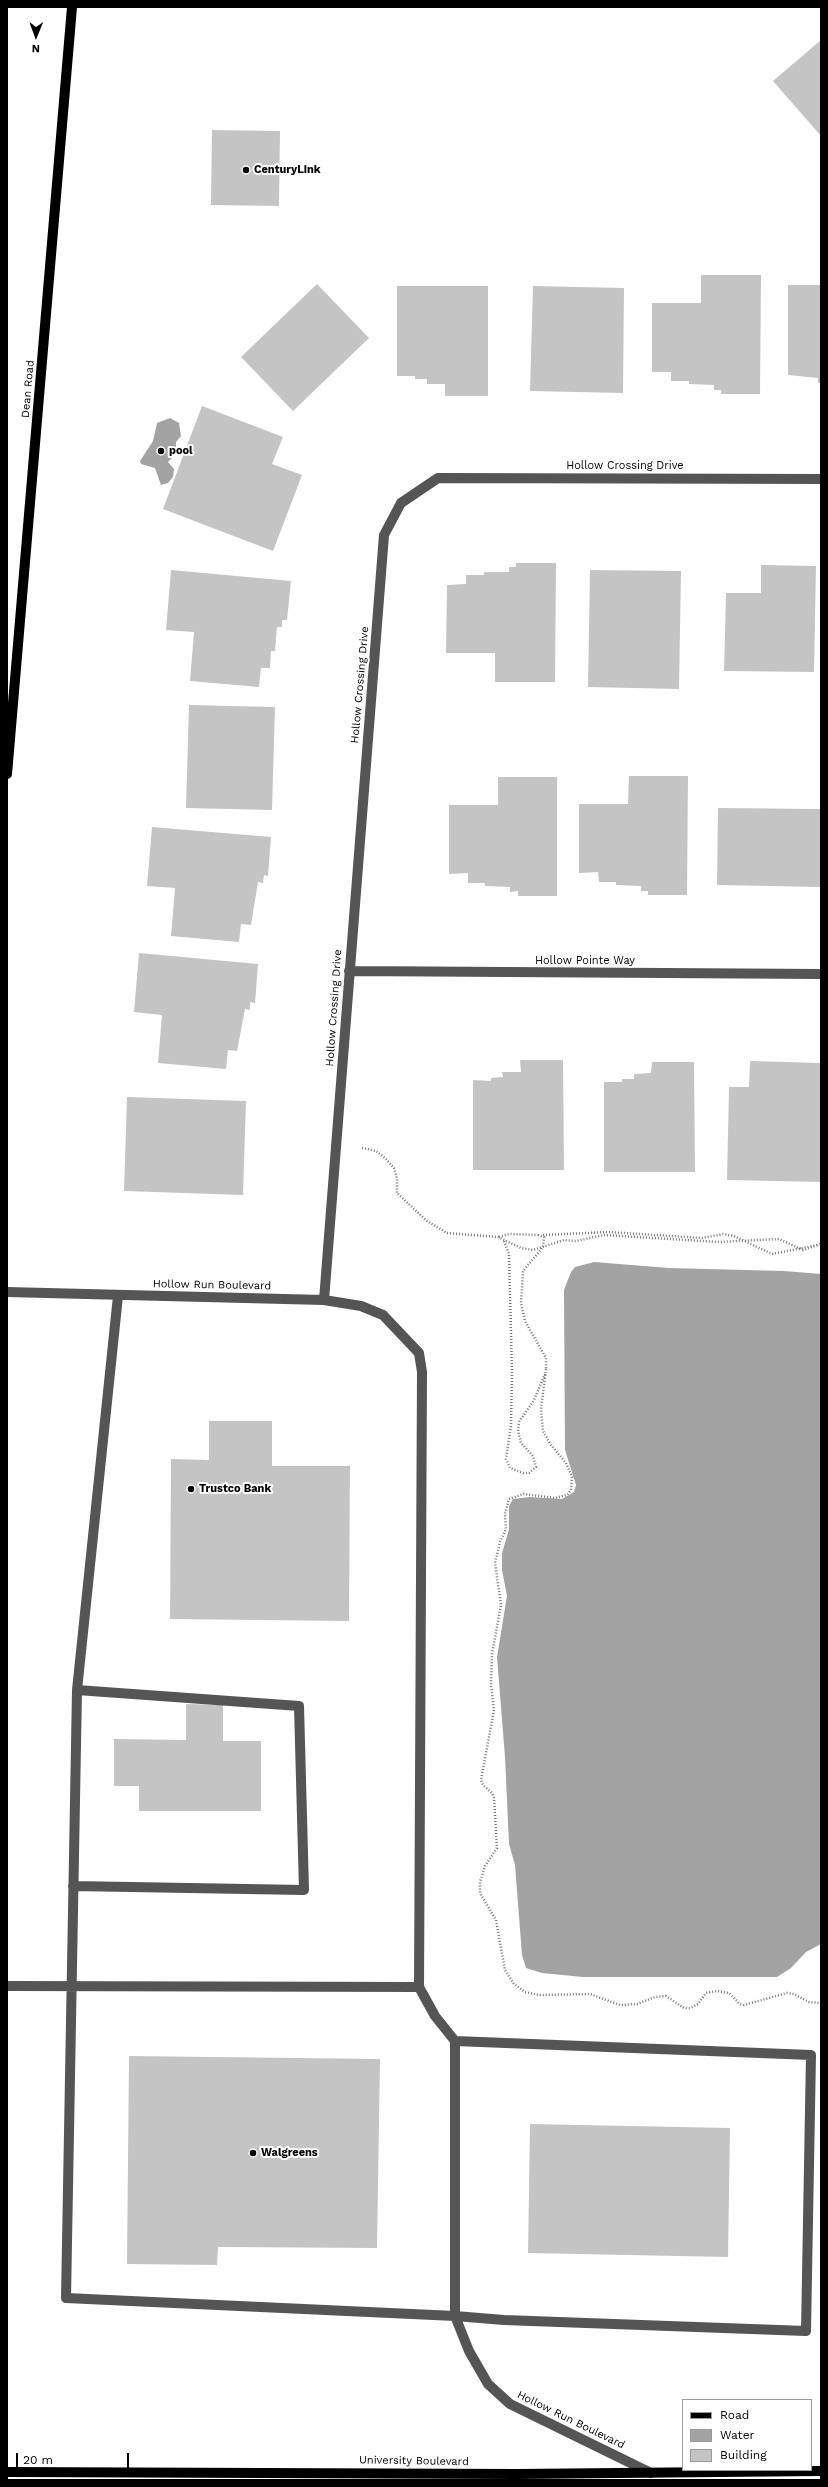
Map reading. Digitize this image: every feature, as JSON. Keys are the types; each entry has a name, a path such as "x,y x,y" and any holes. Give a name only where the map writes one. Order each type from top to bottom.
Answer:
{"main road":[{"name":"Dean Road","path":"7,774 72,7"},
{"name":"University Boulevard","path":"7,2472 651,2474 821,2471"}],"street":[{"name":"Hollow Crossing Drive","path":"324,1300 384,535 401,502 438,478 821,479"},
{"name":"Hollow Pointe Way","path":"349,971 821,974"},
{"name":"Hollow Run Boulevard","path":"7,1292 324,1300 361,1306 383,1315 419,1353 422,1372 419,1988"},
{"path":"118,1296 77,1690 66,2298 455,2316 504,2320 806,2331 811,2055 455,2041"},
{"path":"73,1886 304,1890 299,1706 77,1690"},
{"path":"7,1986 419,1988 435,2016 455,2041 455,2316"},
{"name":"Hollow Run Boulevard","path":"455,2316 476,2368 488,2384 510,2404 651,2474"}],"path":[{"path":"336,1144 376,1151 394,1168 397,1179 397,1193 437,1229 460,1235 498,1237 509,1234 540,1235 608,1232 702,1238 723,1234 744,1240 772,1254 780,1254 798,1247"},
{"path":"540,1235 544,1239 542,1249 523,1271 521,1303 525,1321 546,1358 541,1409 543,1431 566,1464 573,1483 570,1492 561,1497 518,1494 509,1499 506,1505 506,1529 500,1542 495,1563 502,1605 492,1654 492,1721 481,1780 483,1785 492,1793 494,1798 497,1848 480,1877 480,1894 496,1920 508,1976 525,1992 539,1995 590,1994 620,2005 637,2004 655,1997 666,1996 672,1998 684,2008 690,2008 698,2004 706,1993 717,1991 729,1994 740,2004 744,2005 787,1993 794,1994 809,2002 821,2003"},
{"path":"498,1237 521,1248 533,1250 542,1249 564,1240 576,1241 604,1235 719,1242 779,1239 808,1250 821,1244"},
{"path":"498,1237 508,1246 509,1259 512,1372 511,1425 506,1459 510,1468 523,1473 529,1473 536,1467 533,1456 521,1443 518,1431 519,1422 534,1400 546,1369"}],"water":[{"name":"pool","path":"170,418 179,423 181,436 176,442 176,450 172,458 168,462 174,469 173,477 168,483 161,485 155,468 141,464 140,461 153,441 157,423"},
{"path":"594,1262 669,1268 784,1271 821,1274 821,1944 806,1952 791,1968 777,1977 583,1977 542,1973 526,1968 522,1955 515,1865 509,1844 505,1757 497,1657 507,1596 502,1570 502,1553 509,1529 509,1506 513,1499 530,1497 562,1499 574,1492 576,1485 565,1450 564,1290 571,1272 575,1267"}],"building":[{"path":"821,40 821,136 773,81"},
{"path":"212,130 280,131 279,206 211,205"},
{"path":"701,275 761,275 760,394 721,394 721,390 714,390 714,385 689,384 689,381 671,381 671,372 652,372 652,303 701,303"},
{"path":"317,284 369,338 293,411 241,357"},
{"path":"788,285 821,285 821,383 818,383 818,378 788,375"},
{"path":"397,286 488,286 488,396 445,396 445,384 427,384 427,379 415,379 415,376 397,376"},
{"path":"533,286 624,288 623,393 530,391"},
{"path":"202,406 283,437 272,464 302,475 273,551 163,509"},
{"path":"516,563 556,563 555,682 495,682 495,653 446,653 447,585 466,584 466,575 484,575 484,572 509,572 509,567 516,567"},
{"path":"761,565 816,566 814,672 724,671 726,593 761,593"},
{"path":"171,570 291,581 287,620 282,620 282,627 277,627 275,651 271,651 270,668 261,668 259,687 190,681 194,632 166,630"},
{"path":"590,570 681,571 679,689 588,687"},
{"path":"189,705 275,707 272,810 186,808"},
{"path":"629,776 688,776 687,895 648,895 648,891 641,891 641,886 616,885 616,882 599,882 598,872 579,873 579,804 628,804"},
{"path":"498,777 557,777 557,896 518,896 518,891 510,892 510,887 485,886 485,883 468,883 468,873 449,874 449,805 498,805"},
{"path":"718,808 821,809 821,887 717,885"},
{"path":"152,827 271,837 268,876 264,875 263,883 258,882 251,925 241,924 239,942 171,936 175,888 147,886"},
{"path":"139,953 258,964 255,1003 250,1002 250,1010 245,1009 237,1051 228,1050 226,1069 158,1063 162,1015 134,1012"},
{"path":"520,1060 563,1060 564,1170 473,1170 473,1080 491,1081 491,1078 503,1077 502,1072 521,1072"},
{"path":"750,1061 821,1063 821,1182 727,1180 729,1087 749,1087"},
{"path":"652,1062 694,1062 695,1172 604,1172 604,1082 622,1082 622,1079 634,1079 634,1074 651,1073"},
{"path":"127,1097 246,1101 243,1195 124,1191"},
{"path":"209,1421 272,1421 272,1466 350,1466 349,1621 170,1619 171,1459 209,1460"},
{"path":"186,1704 223,1705 223,1741 261,1741 261,1811 139,1811 139,1786 114,1786 114,1739 186,1740"},
{"name":"Walgreens","path":"129,2056 380,2059 377,2248 218,2247 217,2265 127,2264"},
{"path":"530,2124 730,2128 728,2257 528,2253"}],"place":[{"name":"CenturyLink","path":"246,170"},
{"name":"pool","path":"161,451"},
{"name":"Trustco Bank","path":"191,1489"},
{"name":"Walgreens","path":"253,2153"}]}
